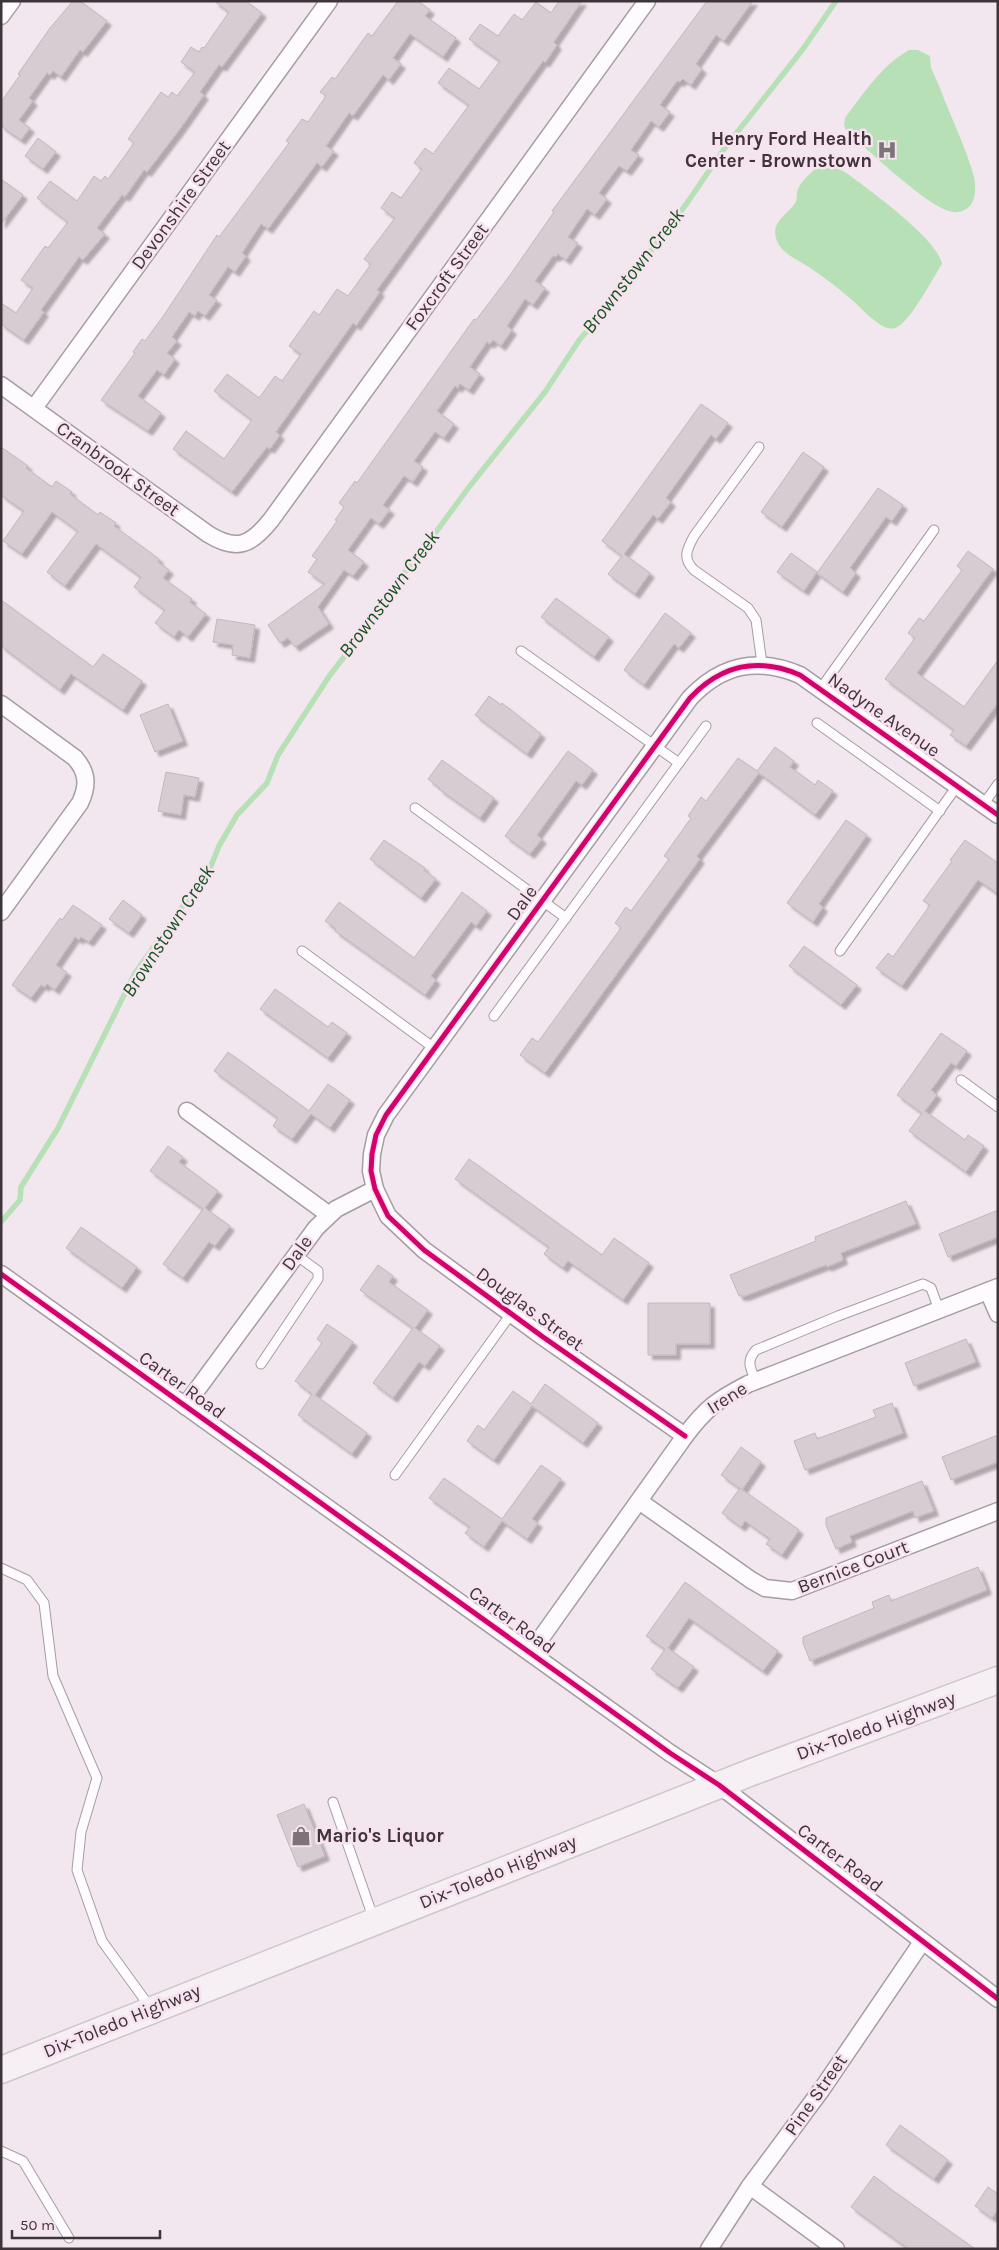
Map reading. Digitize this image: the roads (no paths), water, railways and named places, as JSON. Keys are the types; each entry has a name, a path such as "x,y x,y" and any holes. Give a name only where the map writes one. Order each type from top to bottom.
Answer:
{"main road":[{"name":"Dix-Toledo Highway","path":"1,2070 374,1920 719,1785 998,1680"}],"street":[{"path":"1,16 12,1"},
{"name":"Devonshire Street","path":"34,408 329,1"},
{"name":"Foxcroft Street","path":"240,545 255,538 271,520 647,1"},
{"name":"Cranbrook Street","path":"1,385 218,541 240,545"},
{"name":"Nadyne Avenue","path":"744,666 762,664 782,668 800,675 821,688 998,815"},
{"name":"Dale","path":"185,1406 328,1214 375,1189 371,1171 372,1154 376,1135 386,1115 654,747 699,689 727,671 744,666"},
{"path":"1,704 76,758 86,776 86,791 80,803 1,912"},
{"path":"187,1111 328,1214"},
{"name":"Douglas Street","path":"375,1189 388,1216 424,1250 511,1314 685,1436"},
{"name":"Carter Road","path":"1,1274 670,1752 719,1785 891,1915 922,1942 998,1999"},
{"path":"993,1289 998,1314"},
{"name":"Irene","path":"530,1652 685,1436 710,1406 721,1398 756,1381 993,1289"},
{"name":"Bernice Court","path":"639,1501 751,1580 765,1588 792,1591 998,1512"},
{"name":"Pine Street","path":"709,2249 750,2186 822,2089 922,1942"},
{"path":"750,2186 836,2249"}],"lane":[{"path":"759,447 694,536 686,550 686,556 689,565 694,570 748,608 756,620 762,664"},
{"path":"821,688 934,530"},
{"path":"521,651 679,763"},
{"path":"817,723 940,811"},
{"path":"494,1016 706,726"},
{"path":"984,805 998,784"},
{"path":"840,951 957,786"},
{"path":"414,808 566,918"},
{"path":"302,951 434,1048"},
{"path":"961,1080 998,1107"},
{"path":"261,1364 318,1279 318,1271 296,1255"},
{"path":"756,1381 749,1366 750,1357 756,1350 838,1316 923,1284 931,1288 940,1310"},
{"path":"395,1475 511,1314"},
{"path":"1,1568 27,1580 44,1603 53,1676 97,1778 81,1832 77,1870 102,1941 152,2009"},
{"path":"333,1802 374,1920"},
{"path":"1,2151 23,2161 69,2238"}],"waterway":[{"name":"Brownstown Creek","path":"1,1222 20,1200 21,1187 58,1128 135,973 210,868 219,846 237,815 267,783 278,755 330,675 358,639 389,591 417,558 469,487 545,392 580,339 606,310 687,203 724,149 803,49 836,1"}],"place":[{"name":"Henry Ford Health Center - Brownstown","path":"887,150"},
{"name":"Mario's Liquor","path":"301,1836"}]}
